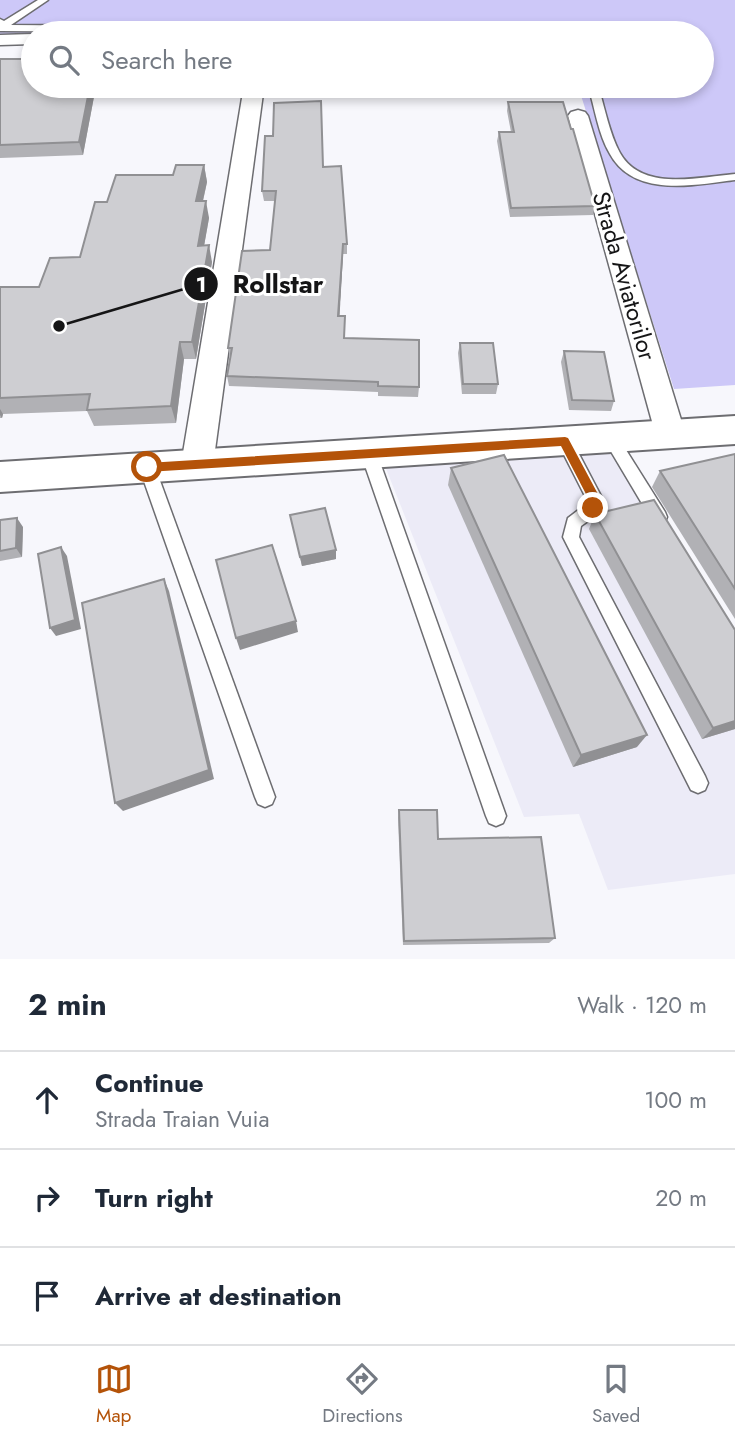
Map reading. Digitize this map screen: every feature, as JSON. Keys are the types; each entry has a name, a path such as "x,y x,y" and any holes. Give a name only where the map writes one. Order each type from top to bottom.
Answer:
{"main road":[{"path":"0,477 735,430"}],"street":[{"path":"1,29 21,35"},
{"path":"197,465 252,98"},
{"name":"Strada Aviatorilor","path":"578,116 671,436"}],"lane":[{"path":"1,29 44,0"},
{"path":"1,29 21,30"},
{"path":"597,98 615,155 630,174 652,180 687,181 735,177"},
{"path":"611,439 669,533"},
{"path":"565,441 593,496 593,508 575,523 571,537 698,783"},
{"path":"369,454 496,816"},
{"path":"147,467 265,797"}],"shaded area":[{"path":"0,0 735,0 735,385 674,389 582,98 714,98 714,21 21,21 21,34 0,34"},
{"path":"618,450 735,641 735,874 608,890 579,814 524,817 385,466"}],"building":[{"path":"0,59 21,59 21,98 88,98 79,142 0,145"},
{"path":"321,101 323,167 341,166 347,244 343,244 338,316 345,316 344,338 419,340 419,387 378,386 378,382 227,376 232,348 228,348 242,251 270,250 276,191 262,191 265,136 273,136 274,103"},
{"path":"508,102 563,102 595,206 511,208 499,132 514,132"},
{"path":"176,165 204,165 196,201 206,201 198,246 209,245 192,342 180,342 171,406 87,410 90,394 0,398 0,287 39,287 50,258 80,257 95,202 107,202 116,175 173,175"},
{"path":"460,343 493,343 498,384 463,384"},
{"path":"564,351 604,352 614,401 572,400"},
{"path":"735,454 735,589 660,471"},
{"path":"504,455 647,735 581,755 451,468"},
{"path":"654,500 735,630 735,721 713,728 595,514"},
{"path":"325,508 336,550 300,557 290,515"},
{"path":"17,518 16,548 0,551 0,520"},
{"path":"272,545 296,621 236,638 216,560"},
{"path":"61,547 75,620 50,628 38,554"},
{"path":"164,579 209,770 115,803 82,603"},
{"path":"399,810 437,810 438,839 541,837 555,938 404,941"}],"place":[{"name":"Rollstar","path":"59,326"}],"route":[{"path":"147,467 565,441 593,496 593,508"}]}
